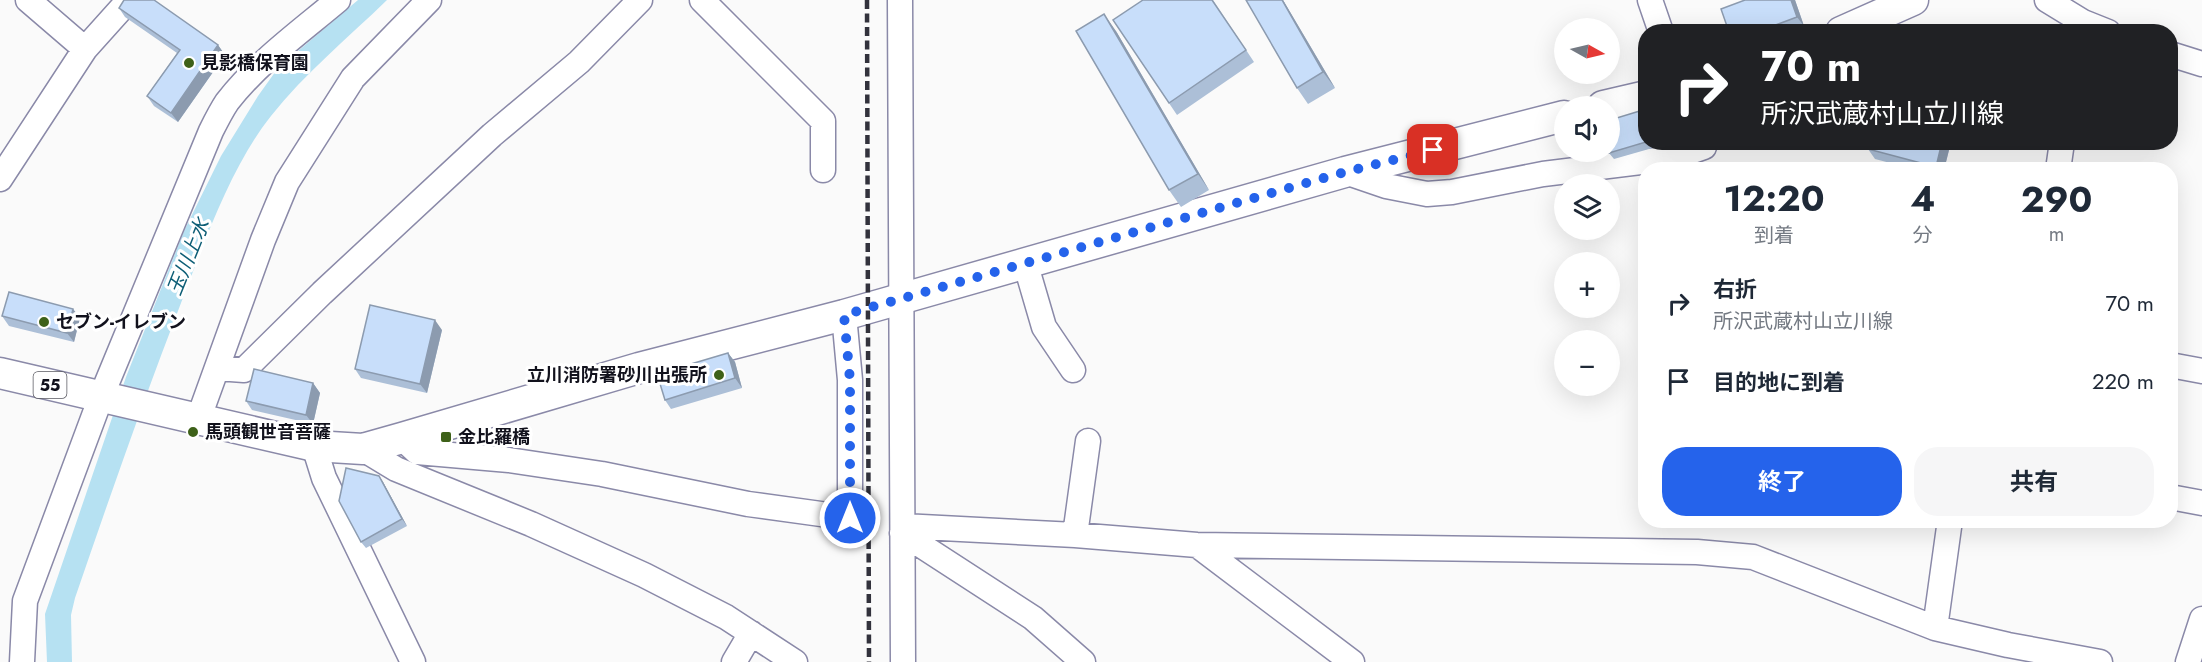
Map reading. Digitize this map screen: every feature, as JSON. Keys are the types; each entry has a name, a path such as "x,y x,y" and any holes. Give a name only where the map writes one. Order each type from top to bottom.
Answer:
{"main road":[{"path":"1858,24 1913,0"},
{"path":"1620,102 1638,98"},
{"name":"55","path":"0,373 314,446 363,448 639,368 844,315 1345,172 1554,119"}],"street":[{"path":"28,0 85,49"},
{"path":"0,179 85,49 129,0"},
{"path":"22,662 25,601 211,131 226,104 263,63 338,0"},
{"path":"186,417 217,368 263,240 287,182 353,78 429,0"},
{"path":"217,368 244,370 322,293 483,143 579,62 640,0"},
{"path":"702,0 823,121 824,170"},
{"path":"900,0 903,662"},
{"path":"1650,0 1658,24"},
{"path":"2047,0 2078,24"},
{"path":"2178,56 2202,64"},
{"path":"1640,162 1673,158 1696,150"},
{"path":"1345,172 1386,186 1427,194 1452,192 1543,174 1638,162"},
{"path":"1025,262 1044,327 1073,370"},
{"path":"402,438 417,452 509,459 602,474 748,504 850,518 850,380 844,315"},
{"path":"2178,366 2202,371"},
{"path":"1075,535 1088,441"},
{"path":"314,446 324,478 404,656"},
{"path":"363,448 396,469 531,524 644,575 726,617 795,662"},
{"path":"2178,498 2202,503"},
{"path":"1935,628 1949,528"},
{"path":"903,529 1075,535 1197,545 1697,552 1753,557 2005,654 2100,662"},
{"path":"903,529 1033,618 1083,662"},
{"path":"1197,545 1352,662"},
{"path":"2188,662 2202,619"},
{"path":"734,662 751,633"}],"water":[{"name":"玉川上水","path":"358,0 387,0 312,70 284,100 257,136 231,181 167,340 75,598 71,615 72,662 47,662 45,614 126,377 184,231 221,156 278,68"}],"building":[{"path":"124,0 154,0 218,45 171,113 147,96 180,50 119,8"},
{"path":"1143,0 1212,0 1246,50 1169,103 1113,20"},
{"path":"1246,0 1282,0 1323,72 1297,88"},
{"path":"1745,0 1791,0 1797,17 1778,24 1726,24 1721,9"},
{"path":"1104,14 1198,174 1169,190 1076,31"},
{"path":"1638,112 1638,144 1620,150 1620,117"},
{"path":"1872,150 1940,150 1937,162 1917,162"},
{"name":"セブン-イレブン","path":"9,292 73,309 67,333 2,316"},
{"path":"370,305 435,320 420,384 355,369"},
{"path":"728,353 735,378 665,400 657,374"},
{"path":"254,369 313,383 306,415 246,401"},
{"path":"346,468 379,476 402,519 361,542 339,501"}],"railway":[{"path":"867,0 869,662"}],"place":[{"name":"見影橋保育園","path":"189,63"},
{"name":"セブン-イレブン","path":"44,322"},
{"name":"立川消防署砂川出張所","path":"719,375"},
{"name":"馬頭観世音菩薩","path":"193,432"},
{"name":"金比羅橋","path":"446,437"}],"route":[{"path":"850,518 850,380 844,315 1345,172 1433,150"}]}
